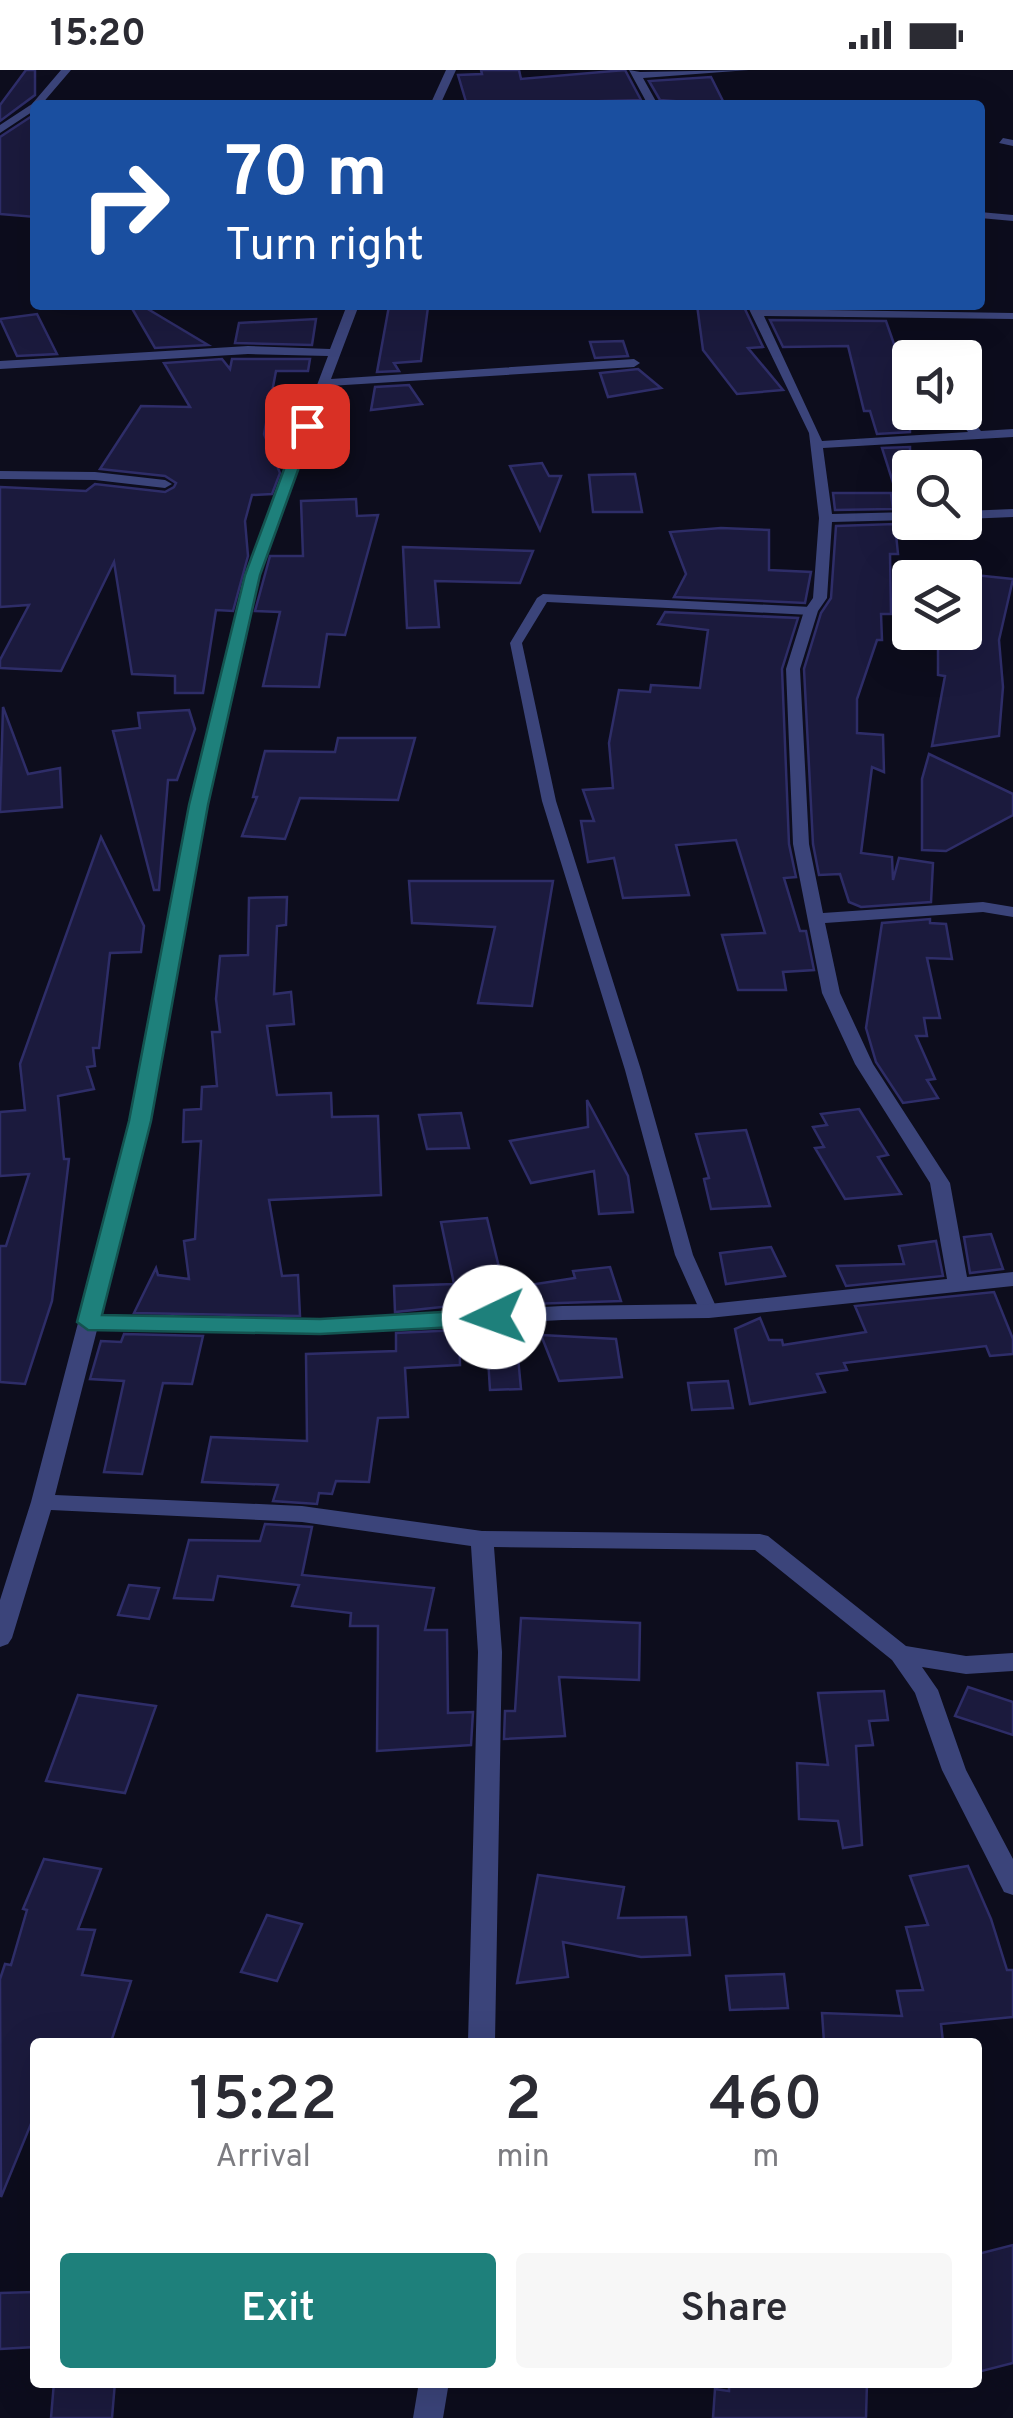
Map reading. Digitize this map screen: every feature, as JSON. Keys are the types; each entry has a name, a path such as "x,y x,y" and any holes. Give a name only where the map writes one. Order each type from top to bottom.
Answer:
{"street":[{"path":"40,100 66,70"},
{"path":"437,100 450,70"},
{"path":"651,100 636,72 744,70"},
{"path":"0,110 30,107"},
{"path":"0,130 30,110"},
{"path":"985,215 1013,218"},
{"path":"0,1638 42,1502 140,1121 198,805 252,575 351,310"},
{"path":"755,310 817,445 826,518 820,598 811,611 792,669 801,844 819,918 831,993 864,1064 940,1184 958,1286"},
{"path":"792,310 1013,316"},
{"path":"0,365 248,350 335,352"},
{"path":"324,383 634,363"},
{"path":"973,430 977,435"},
{"path":"817,445 1013,433"},
{"path":"0,475 95,476 165,484"},
{"path":"982,515 1013,514"},
{"path":"826,518 892,516"},
{"path":"819,918 983,908 1013,912"},
{"path":"88,1322 320,1326 562,1313 709,1311 1013,1280"},
{"path":"42,1502 302,1514 482,1539 760,1542 900,1654 926,1690 954,1770 1013,1884"},
{"path":"482,1539 490,1652 482,2038"},
{"path":"900,1654 966,1665 1013,1662"},
{"path":"428,2418 433,2388"}],"lane":[{"path":"709,1311 684,1255 633,1070 549,801 516,643 543,598 811,611"}],"building":[{"path":"26,70 35,70 35,95 0,121 0,105"},
{"path":"481,70 519,70 521,79 625,70 641,100 466,100 458,75 482,74"},
{"path":"711,77 722,100 660,100 649,81"},
{"path":"30,117 30,217 0,214 0,137"},
{"path":"133,310 149,310 208,345 155,348"},
{"path":"388,310 428,310 421,361 394,363 399,371 377,372"},
{"path":"698,310 745,310 763,347 748,348 783,390 737,394 703,350"},
{"path":"37,314 57,354 17,356 0,319"},
{"path":"316,319 312,345 235,343 239,323"},
{"path":"770,320 886,321 893,340 892,430 910,432 877,434 870,411 864,411 848,346 783,347"},
{"path":"623,341 628,356 595,358 590,342"},
{"path":"222,359 230,369 232,359 310,359 308,371 276,371 264,434 280,473 272,494 252,495 245,521 248,556 233,611 216,610 203,693 175,693 175,676 132,674 114,562 61,671 0,668 0,660 29,605 0,607 0,487 86,491 95,484 165,492 174,487 176,483 165,476 100,469 141,406 190,407 164,363"},
{"path":"638,369 661,388 608,397 600,373"},
{"path":"409,385 422,404 371,410 375,387"},
{"path":"910,447 892,450 892,480 882,448"},
{"path":"542,463 549,476 561,476 540,530 510,466"},
{"path":"635,474 642,512 593,512 589,475"},
{"path":"833,493 891,493 892,509 835,510"},
{"path":"356,499 357,516 378,515 345,635 327,634 319,687 263,686 280,612 255,611 270,556 303,556 301,501"},
{"path":"892,524 892,540 897,540 898,554 890,554 891,614 881,614 882,640 877,640 857,699 857,733 883,735 884,772 872,767 861,853 892,857 893,880 899,858 933,863 931,902 861,907 849,902 840,874 819,875 813,844 804,669 821,613 831,598 836,526"},
{"path":"769,530 769,570 811,572 805,603 674,597 686,574 670,532"},
{"path":"403,547 533,551 520,583 435,581 439,627 407,628"},
{"path":"982,576 1013,579 999,640 1003,687 999,736 932,746 945,676 938,675 938,650 982,650"},
{"path":"665,612 798,618 782,669 789,844 796,877 784,878 800,931 806,931 814,970 783,972 786,990 738,990 722,935 765,933 736,840 676,845 689,895 623,898 614,858 588,862 581,821 594,821 583,790 613,788 609,743 619,690 650,692 651,685 700,688 708,630 658,624"},
{"path":"3,707 28,774 60,768 62,807 0,812"},
{"path":"189,710 195,729 177,780 168,780 159,890 154,890 113,731 140,728 138,713"},
{"path":"338,738 415,738 398,800 300,798 285,839 242,836 257,797 253,797 265,751 335,752"},
{"path":"929,754 1013,794 1013,815 946,851 922,850 922,779"},
{"path":"101,837 144,926 141,952 110,953 99,1048 93,1048 95,1066 87,1067 94,1089 58,1096 64,1159 69,1159 52,1301 25,1384 0,1382 0,1246 6,1246 29,1174 0,1176 0,1112 25,1110 20,1064"},
{"path":"409,881 553,881 532,1006 478,1003 495,927 412,923"},
{"path":"287,897 286,925 277,926 274,994 291,992 294,1024 267,1026 277,1095 331,1093 332,1117 378,1116 381,1195 269,1200 282,1276 298,1275 300,1316 134,1313 156,1268 158,1275 189,1279 184,1241 195,1239 201,1141 183,1142 184,1110 201,1109 202,1087 217,1086 212,1032 220,1032 216,999 220,956 248,955 249,898"},
{"path":"930,919 930,923 946,924 952,959 927,958 940,1018 924,1018 927,1036 916,1036 935,1079 927,1080 938,1098 903,1103 876,1062 866,1028 882,923"},
{"path":"587,1100 628,1176 633,1212 599,1214 594,1171 531,1183 510,1141 588,1127"},
{"path":"859,1109 888,1155 878,1157 901,1194 845,1199 815,1148 824,1147 813,1127 827,1125 821,1114"},
{"path":"461,1113 469,1148 427,1149 419,1115"},
{"path":"746,1130 770,1206 711,1209 704,1179 709,1178 696,1134"},
{"path":"487,1218 507,1300 395,1312 394,1286 454,1284 441,1222"},
{"path":"991,1234 1003,1269 970,1273 964,1237"},
{"path":"936,1241 943,1276 846,1286 837,1266 904,1264 899,1246"},
{"path":"771,1247 785,1276 726,1284 720,1253"},
{"path":"610,1267 621,1301 529,1304 523,1286 575,1278 573,1271"},
{"path":"994,1292 1013,1339 1013,1354 990,1356 986,1346 844,1363 847,1370 817,1374 825,1392 750,1404 735,1329 760,1318 769,1340 782,1340 783,1345 866,1332 855,1306"},
{"path":"459,1330 460,1365 405,1368 408,1417 378,1418 369,1482 336,1481 332,1494 319,1493 317,1504 273,1501 278,1485 202,1482 211,1437 307,1441 306,1354 396,1351 396,1333"},
{"path":"124,1334 203,1336 192,1384 163,1383 142,1474 104,1472 124,1381 90,1379 101,1341 121,1342"},
{"path":"541,1335 616,1339 622,1377 559,1381"},
{"path":"518,1357 521,1389 490,1390 488,1358"},
{"path":"728,1381 733,1408 692,1410 688,1383"},
{"path":"265,1524 312,1527 302,1575 434,1588 425,1630 447,1630 448,1713 473,1712 471,1745 377,1751 378,1626 350,1626 351,1613 292,1606 299,1585 218,1576 213,1600 174,1598 189,1540 260,1541"},
{"path":"129,1585 159,1588 149,1619 118,1615"},
{"path":"521,1618 640,1623 639,1680 559,1677 565,1736 504,1739 505,1711 515,1711"},
{"path":"968,1687 1013,1702 1013,1735 955,1716"},
{"path":"884,1691 888,1720 869,1721 873,1745 856,1746 862,1845 843,1848 838,1821 799,1819 797,1763 828,1765 818,1693"},
{"path":"78,1695 156,1706 125,1793 46,1781"},
{"path":"44,1859 101,1869 78,1929 95,1930 82,1975 131,1981 112,2038 30,2038 30,2126 1,2197 0,1979 5,1964 11,1965 27,1910 23,1909"},
{"path":"968,1866 1007,1970 1013,1970 1013,2017 941,2024 943,2038 824,2038 822,2013 902,2016 897,1991 923,1990 906,1927 928,1925 910,1876"},
{"path":"538,1875 624,1887 618,1918 686,1917 690,1955 641,1957 563,1942 568,1977 517,1983"},
{"path":"267,1915 302,1924 277,1981 241,1972"},
{"path":"784,1974 788,2008 730,2010 726,1976"},
{"path":"1013,2245 1013,2363 982,2371 982,2253"},
{"path":"30,2292 30,2347 0,2349 0,2293"},
{"path":"54,2388 114,2388 112,2418 51,2418"},
{"path":"867,2388 866,2418 713,2418 715,2389"}],"route":[{"path":"307,426 252,575 217,740 198,805 140,1121 88,1322 320,1326 494,1317"}]}
